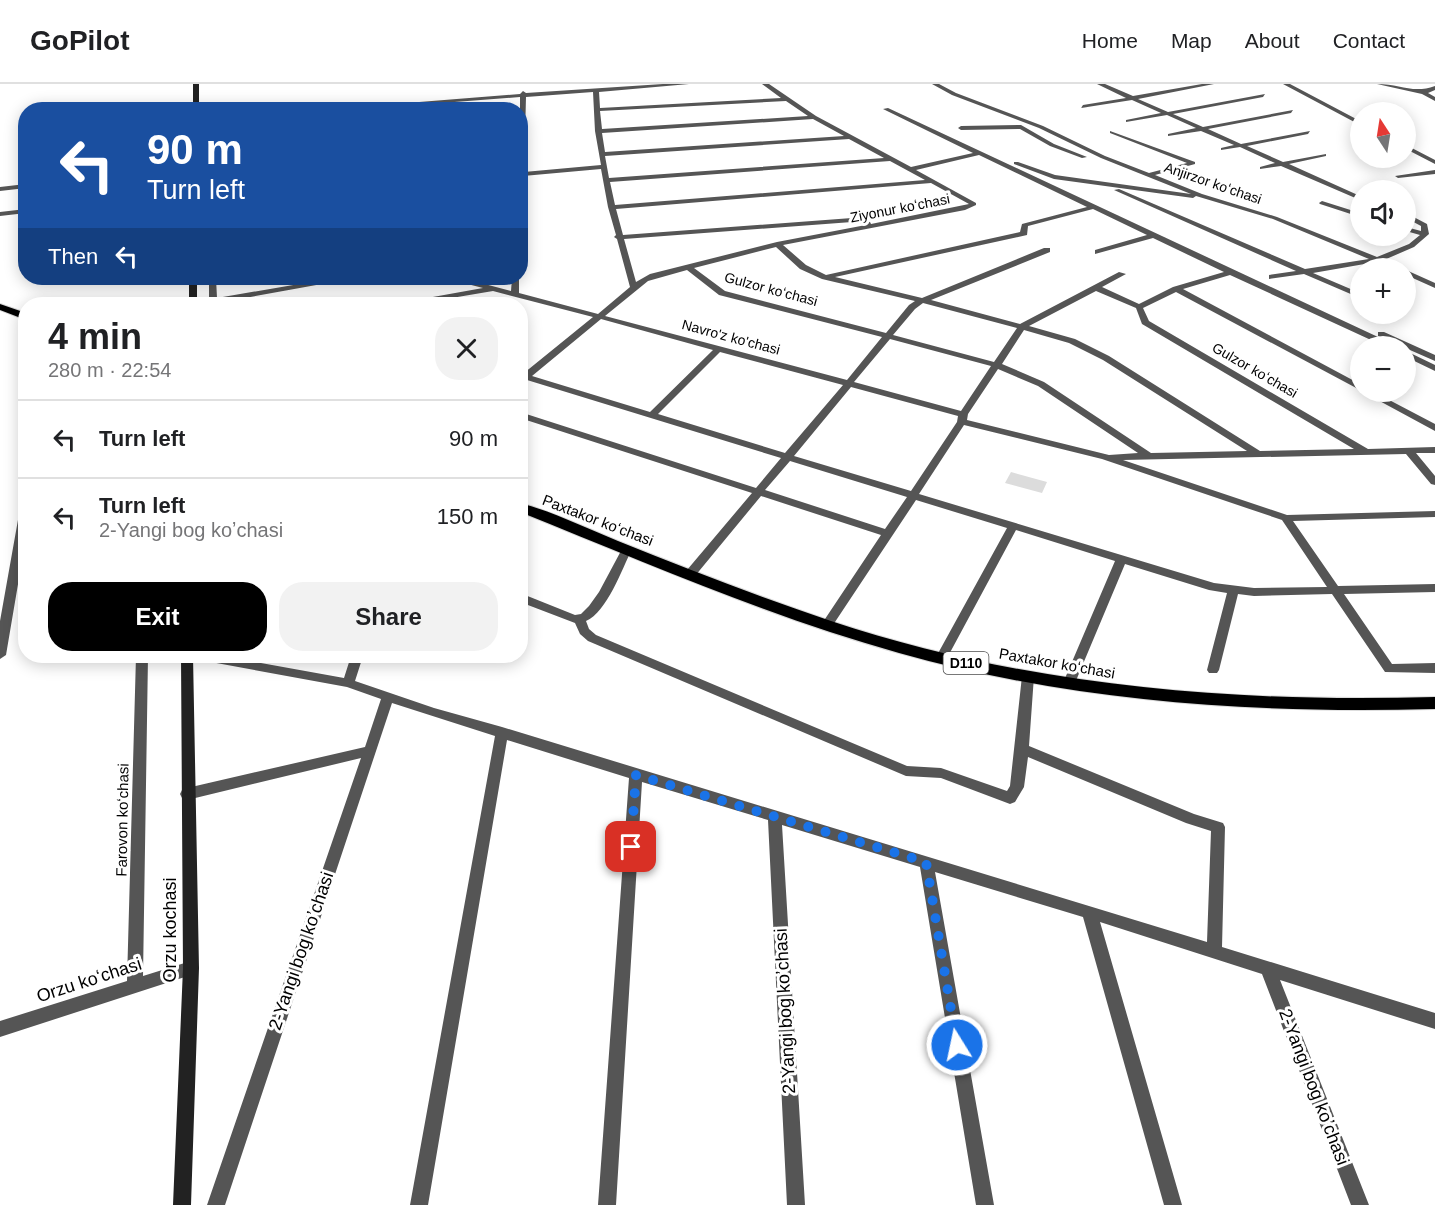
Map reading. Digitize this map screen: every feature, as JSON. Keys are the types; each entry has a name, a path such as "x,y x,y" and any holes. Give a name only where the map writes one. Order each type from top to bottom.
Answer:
{"main road":[{"path":"196,84 196,102"},
{"path":"0,307 18,313"},
{"name":"Paxtakor koʻchasi","path":"528,510 827,625 942,657 1028,676 1178,697 1283,705 1351,707 1435,703"},
{"name":"Orzu kochasi","path":"182,1205 190,968 187,663"}],"street":[{"path":"435,102 523,93 686,84"},
{"name":"Ziyonur koʻchasi","path":"528,372 603,316 645,279 777,244 871,224 965,208 974,204 814,117 765,84"},
{"name":"Anjirzor koʻchasi","path":"935,84 1041,127 1078,147 1200,195 1275,218 1371,258"},
{"path":"1100,84 1350,194"},
{"path":"1083,107 1211,84"},
{"path":"1286,84 1350,118"},
{"path":"1380,84 1435,98"},
{"path":"1425,94 1435,88"},
{"path":"596,90 598,131 605,180 618,237 634,288"},
{"path":"523,93 523,102"},
{"path":"1128,121 1263,95"},
{"path":"464,102 465,98"},
{"path":"596,110 786,99"},
{"path":"886,109 1368,336"},
{"path":"1170,135 1291,111"},
{"path":"598,131 814,117"},
{"path":"961,128 1021,127 1052,145 1183,196"},
{"path":"1112,132 1193,163 1149,175"},
{"path":"1223,149 1308,132"},
{"path":"602,154 850,137"},
{"path":"912,169 989,152 1054,177 1183,196 1200,195"},
{"path":"1416,152 1435,162"},
{"path":"1262,168 1324,155"},
{"path":"605,180 894,159"},
{"path":"528,173 603,167"},
{"path":"1398,176 1435,172"},
{"path":"611,207 934,181"},
{"path":"0,189 18,187"},
{"path":"1117,190 1350,292"},
{"path":"1322,202 1350,212"},
{"path":"825,277 1024,233 1023,226 1027,224 1093,207"},
{"path":"0,214 18,212"},
{"path":"618,237 852,220 871,224"},
{"path":"1416,220 1425,225 1425,234"},
{"path":"1416,231 1425,234"},
{"path":"1383,258 1425,234"},
{"path":"1098,252 1154,235"},
{"name":"Gulzor koʻchasi","path":"777,244 803,267 825,277 1023,326 1091,349 1257,453"},
{"path":"692,573 887,335 921,300 1047,250"},
{"name":"Anjirzor koʻchasi","path":"1272,277 1350,265"},
{"name":"Gulzor koʻchasi","path":"688,267 722,293 997,365 1041,384 1147,455"},
{"path":"1139,307 1176,289 1230,272"},
{"path":"827,625 1023,326 1122,274"},
{"path":"1416,277 1435,286"},
{"path":"236,297 283,285"},
{"name":"Navro'z ko'chasi","path":"478,285 527,297"},
{"path":"515,294 516,285"},
{"name":"Gulzor koʻchasi","path":"1095,287 1139,307 1145,322 1365,451"},
{"path":"445,297 491,289"},
{"path":"1176,289 1350,382"},
{"name":"Navro'z ko'chasi","path":"528,297 848,382 962,418 1105,457"},
{"path":"1371,329 1435,359"},
{"path":"651,416 719,348"},
{"path":"1416,359 1435,368"},
{"path":"1425,363 1435,359"},
{"path":"528,379 1013,527 1233,591 1435,588"},
{"path":"1387,402 1435,428"},
{"path":"528,418 887,533"},
{"path":"1105,457 1435,450"},
{"path":"1409,451 1435,482"},
{"path":"1105,457 1286,518 1435,514"},
{"path":"1286,518 1389,669 1435,668"},
{"path":"942,657 1013,527"},
{"path":"528,600 579,619 588,615 627,549"},
{"path":"0,655 18,550"},
{"path":"1069,683 1121,559"},
{"path":"1213,670 1233,591"},
{"path":"579,619 584,631 592,638 906,771 941,773 1010,798 1017,787 1028,676"},
{"name":"Farovon koʻchasi","path":"135,986 142,663"},
{"path":"238,663 348,683 636,775 1089,912 1435,1021"},
{"path":"348,683 355,663"},
{"name":"2-Yangi bog koʼchasi","path":"216,1205 388,697"},
{"path":"419,1205 502,732"},
{"path":"1022,749 1191,819 1218,827 1214,952"},
{"path":"187,794 368,751"},
{"path":"607,1205 636,775"},
{"name":"2-Yangi bog koʼchasi","path":"775,817 796,1205"},
{"path":"926,862 985,1205"},
{"path":"1089,912 1173,1205"},
{"name":"Orzu koʻchasi","path":"0,1029 190,968"},
{"name":"2-Yangi bog koʼchasi","path":"1268,970 1359,1205"}],"shaded area":[{"path":"1011,472 1047,482 1042,493 1005,483"}],"route":[{"path":"631,847 636,775 926,862 957,1045"}]}
